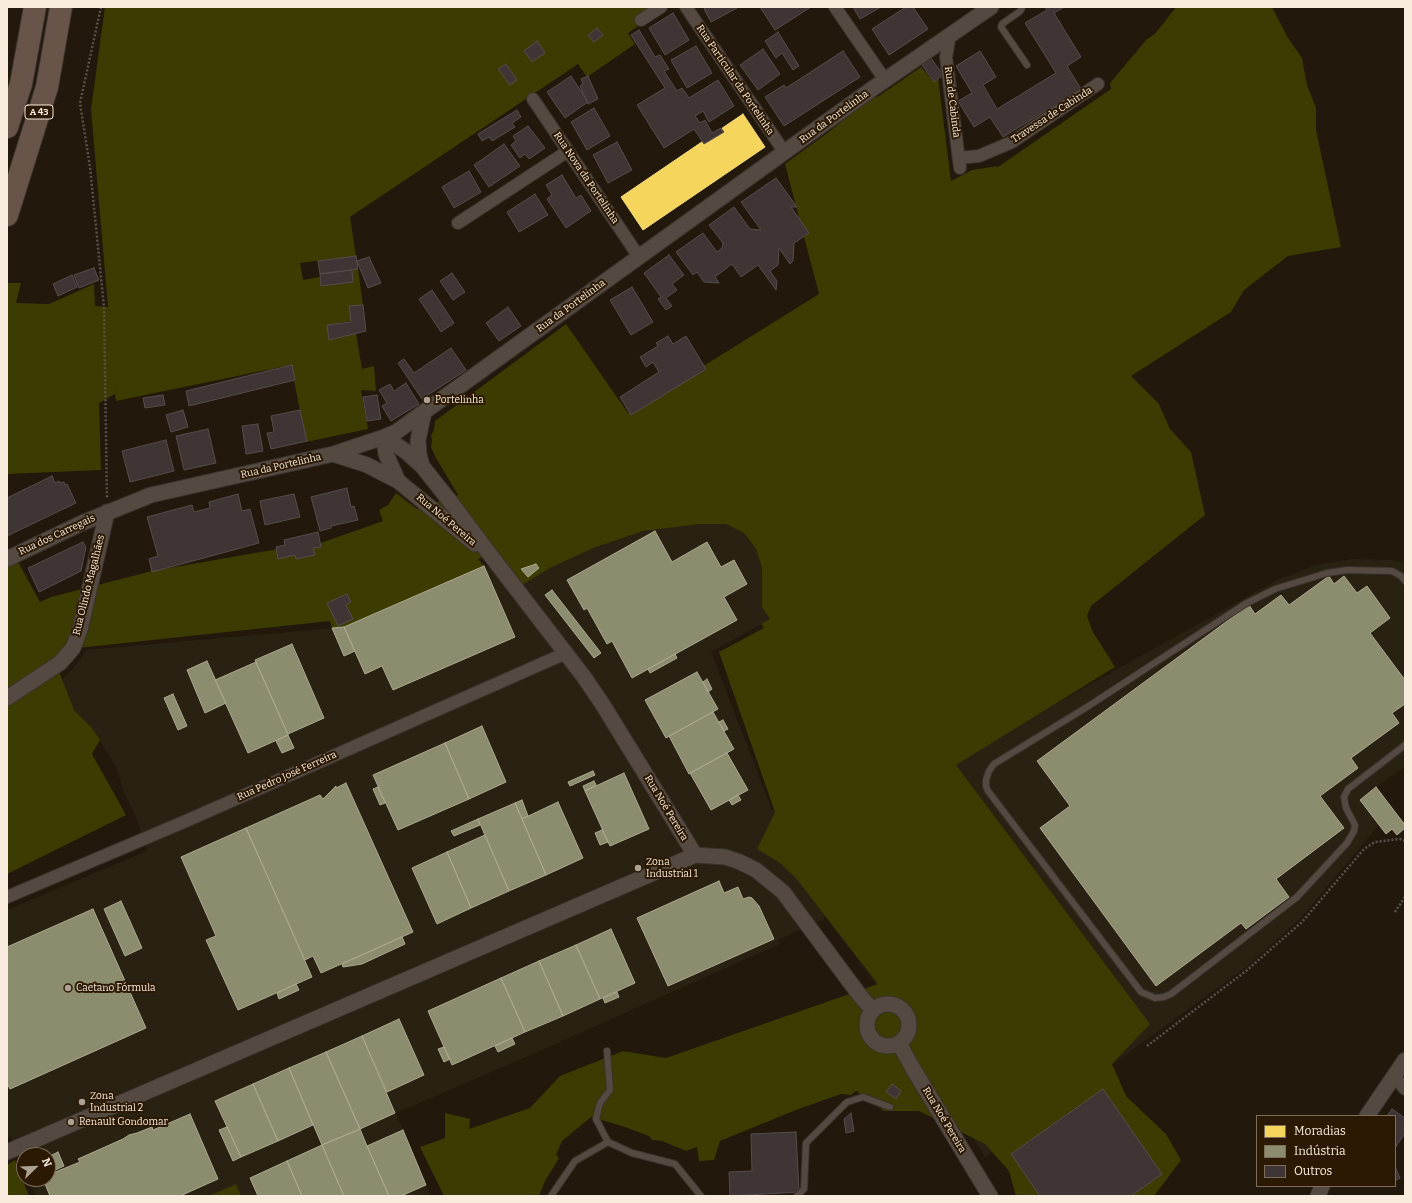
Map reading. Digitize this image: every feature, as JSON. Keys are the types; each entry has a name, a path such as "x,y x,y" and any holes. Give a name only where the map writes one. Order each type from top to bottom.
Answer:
{"highway":[{"name":"A 43","path":"7,127 21,84 35,7"},
{"name":"A 43","path":"7,215 47,87 61,7"}],"street":[{"path":"641,20 661,7"},
{"name":"Rua Particular da Portelinha","path":"686,7 784,153"},
{"path":"835,7 885,80"},
{"name":"Rua da Portelinha","path":"107,512 151,495 333,454 384,438 396,432 885,80 991,7"},
{"name":"Rua de Cabinda","path":"950,35 946,57 960,163"},
{"name":"Travessa de Cabinda","path":"960,163 1012,142 1098,84"},
{"name":"Rua Nova da Portelinha","path":"533,99 639,258"},
{"path":"458,223 568,151"},
{"name":"Rua Noé Pereira","path":"422,466 418,454 418,440 424,412"},
{"name":"Rua Noé Pereira","path":"384,438 404,450 422,466 584,677 603,705 695,855"},
{"name":"Rua Noé Pereira","path":"384,438 386,454 398,481"},
{"name":"Rua Noé Pereira","path":"333,454 367,465 398,481 494,560"},
{"name":"Rua dos Carregais","path":"7,558 107,512"},
{"name":"Rua Olindo Magalhães","path":"7,698 60,663 73,648 80,630 107,512"},
{"name":"Rua Pedro José Ferreira","path":"7,897 186,821 566,653"},
{"path":"7,1152 695,855 724,857 740,862 756,870 782,892 872,1010"},
{"path":"892,1004 899,1006 904,1011 908,1018 909,1025 905,1038 900,1043 886,1046 879,1045 869,1036 866,1022 868,1015 872,1010 878,1006 892,1004"},
{"name":"Rua Noé Pereira","path":"900,1043 916,1074 990,1196"},
{"path":"1368,1115 1405,1060"},
{"path":"1394,1076 1405,1089"}],"lane":[{"path":"1022,7 1021,10 1002,24 1001,27 1027,64"},
{"path":"1405,581 1401,576 1392,571 1347,570 1327,573 1275,589 1245,604 1087,707 994,764 989,771 986,786 988,791 1141,992 1155,998 1164,997 1171,994 1297,897 1347,843 1354,831 1355,825 1346,808 1344,798 1348,789 1405,746"},
{"path":"607,1051 610,1090 600,1103 596,1119 608,1142 632,1153 675,1164 701,1196"},
{"path":"798,1196 804,1189 806,1143 848,1102 863,1097 890,1107"},
{"path":"551,1196 575,1161 608,1142"}],"path":[{"path":"101,7 80,103 90,167 104,307 107,512"},
{"path":"1147,1046 1246,971 1302,922 1364,849 1375,842 1400,839 1405,840"},
{"path":"1395,912 1405,898"}],"shaded area":[{"path":"105,7 657,7 641,24 628,33 635,44 587,77 578,64 350,217 356,256 300,263 303,280 320,277 322,286 353,282 352,270 358,269 363,305 349,306 351,321 327,325 330,340 356,333 362,369 374,366 376,391 361,390 368,429 306,442 291,365 116,401 114,384 115,394 99,403 101,470 7,474 7,283 21,283 16,303 49,304 94,284 95,306 108,307 91,109"},
{"path":"1176,7 1272,7 1288,38 1302,58 1307,85 1316,108 1316,130 1341,247 1288,256 1244,290 1231,312 1131,376 1159,404 1170,429 1191,452 1205,515 1091,606 1087,616 1093,632 1115,667 956,765 1150,1024 1112,1064 1126,1096 1166,1134 1181,1160 1154,1196 1016,1196 1009,1171 985,1144 919,1111 884,1111 856,1091 851,1095 841,1094 796,1110 720,1141 714,1160 699,1161 697,1147 686,1151 662,1141 652,1140 649,1136 622,1126 591,1117 562,1141 556,1155 559,1158 545,1181 539,1196 444,1196 420,1147 445,1138 445,1113 470,1119 469,1129 530,1108 560,1076 623,1051 666,1058 878,984 796,878 780,863 757,849 775,812 719,652 764,628 761,624 770,619 762,607 762,568 756,549 744,533 726,524 700,524 643,531 593,548 550,568 520,586 496,551 478,559 484,566 344,627 332,628 330,621 78,648 58,669 74,710 92,728 100,740 92,754 126,815 7,874 7,567 18,562 40,602 51,597 152,571 295,546 315,545 383,521 379,510 388,505 396,493 417,509 458,495 431,447 431,435 434,430 435,421 566,324 628,413 819,294 785,164 830,131 868,100 879,96 921,67 932,80 938,78 951,181 972,170 998,166 995,169 1111,89 1110,83 1147,39 1155,34"},
{"path":"700,524 726,524 744,533 756,549 776,616 711,652 772,810 951,762 1277,580 1316,565 1352,559 1391,560 1405,564 1405,767 1376,787 1405,825 1405,828 1397,835 1392,829 1386,834 1379,825 1300,919 1245,968 985,1157 879,988 826,918 778,940 780,944 396,1113 431,1196 36,1196 32,1187 56,1187 56,1147 16,1147 16,1150 10,1136 7,1138 7,910 147,851 138,822 125,794 116,767 92,728 52,687 61,681 81,659 86,650 344,627 484,566 521,569 622,535 654,529"},
{"path":"15,1160 16,1187 26,1187 29,1196 7,1196 7,1165"},
{"path":"236,1184 241,1196 209,1196"}],"building: Moradias":[{"path":"743,114 765,147 643,230 621,197"}],"building: Indústria":[{"path":"655,531 672,562 707,542 721,567 734,560 747,584 724,597 737,620 632,678 612,641 607,644 587,608 584,610 567,580"},
{"path":"536,564 539,568 528,577 521,569"},
{"path":"484,566 515,637 393,690 382,666 365,674 344,627"},
{"path":"1329,576 1334,584 1344,576 1357,593 1367,586 1390,618 1370,633 1405,680 1405,704 1392,713 1399,723 1351,758 1358,768 1320,796 1344,828 1276,879 1289,897 1246,929 1241,923 1156,986 1040,828 1070,806 1037,761 1249,605 1255,614 1281,595 1289,605"},
{"path":"552,590 601,653 594,658 545,595"},
{"path":"344,627 355,651 344,656 332,628"},
{"path":"292,644 324,718 288,734 255,660"},
{"path":"675,654 677,658 650,673 648,669"},
{"path":"207,661 226,703 205,713 187,670"},
{"path":"256,662 288,735 248,753 215,680"},
{"path":"697,672 718,709 666,738 645,700"},
{"path":"707,679 712,689 708,692 703,682"},
{"path":"173,694 187,726 178,730 164,698"},
{"path":"713,712 734,749 689,774 669,736"},
{"path":"723,720 728,729 724,731 719,722"},
{"path":"482,726 506,782 469,799 445,743"},
{"path":"288,735 294,748 282,753 276,741"},
{"path":"445,743 469,799 398,830 373,775"},
{"path":"727,753 748,790 711,810 690,773"},
{"path":"593,771 595,775 570,786 568,782"},
{"path":"624,773 649,829 610,846 585,791"},
{"path":"594,781 596,785 585,791 583,786"},
{"path":"346,783 413,932 321,973 313,956 305,960 246,828 320,795 323,799 336,786 336,788"},
{"path":"378,787 385,803 380,805 373,789"},
{"path":"1376,787 1405,825 1405,828 1397,835 1392,829 1386,834 1360,800"},
{"path":"738,795 741,800 732,805 729,800"},
{"path":"522,800 528,816 522,819 515,803"},
{"path":"558,802 583,858 546,875 522,819"},
{"path":"515,803 546,875 509,891 478,819"},
{"path":"478,819 480,825 454,836 451,831"},
{"path":"246,828 312,977 238,1010 206,940 216,936 181,857"},
{"path":"602,830 608,842 600,845 595,833"},
{"path":"485,835 509,891 471,908 447,852"},
{"path":"447,852 471,908 437,924 412,868"},
{"path":"719,881 724,893 738,887 743,899 749,897 752,898 759,906 774,939 668,986 637,918"},
{"path":"121,901 142,948 125,956 104,909"},
{"name":"Caetano Fórmula","path":"93,909 146,1028 10,1089 7,1083 7,947"},
{"path":"611,929 635,983 600,999 576,945"},
{"path":"402,937 405,944 362,964 343,967 342,964"},
{"path":"576,945 600,999 563,1016 539,961"},
{"path":"539,961 563,1016 525,1032 501,978"},
{"path":"501,978 525,1032 452,1065 428,1011"},
{"path":"296,984 299,990 279,999 277,993"},
{"path":"617,992 619,997 605,1003 603,998"},
{"path":"399,1019 424,1075 387,1092 362,1036"},
{"path":"362,1036 395,1113 360,1129 326,1052"},
{"path":"512,1038 515,1044 498,1052 495,1046"},
{"path":"444,1047 450,1059 444,1062 438,1049"},
{"path":"326,1052 360,1129 322,1145 289,1068"},
{"path":"289,1068 313,1125 278,1141 253,1084"},
{"path":"253,1084 278,1141 241,1157 215,1101"},
{"path":"190,1114 218,1179 180,1196 50,1196 46,1187 56,1187 56,1172 80,1162 78,1159 129,1135 152,1127 153,1130"},
{"path":"227,1127 241,1157 233,1161 219,1130"},
{"path":"360,1129 389,1196 344,1196 322,1145"},
{"path":"403,1130 426,1185 401,1196 389,1196 367,1146"},
{"path":"322,1145 344,1196 302,1196 287,1161"},
{"path":"58,1152 64,1166 56,1170 56,1153"},
{"path":"287,1161 302,1196 258,1196 250,1178"}],"building: Outros":[{"path":"707,7 737,8 711,22 704,9"},
{"path":"760,7 811,7 775,30"},
{"path":"853,7 881,7 860,19"},
{"path":"906,7 913,7 928,29 889,55 872,29"},
{"path":"1045,7 1064,7 1054,13 1081,57 1067,66 1081,89 1003,137 990,117 974,127 958,101 972,93 956,66 980,51 996,77 983,85 997,109 1056,73 1025,23 1047,10"},
{"path":"673,13 689,40 665,55 649,28"},
{"path":"597,28 603,35 594,42 588,35"},
{"path":"639,30 655,57 660,55 669,69 664,71 677,91 682,88 689,98 718,80 734,106 709,122 703,111 695,116 700,123 705,120 712,133 721,128 724,132 704,144 694,129 664,148 637,105 665,88 631,35"},
{"path":"778,32 799,66 793,70 782,53 776,58 765,41"},
{"path":"537,41 545,53 532,62 524,51"},
{"path":"696,46 712,73 687,88 671,60"},
{"path":"763,49 780,74 758,90 740,65"},
{"path":"843,51 860,77 784,126 765,97 784,85 786,88"},
{"path":"931,58 943,75 934,82 922,65"},
{"path":"506,64 517,80 510,85 498,69"},
{"path":"571,76 588,102 565,118 547,92"},
{"path":"588,76 598,99 588,104 580,86 583,84 581,79"},
{"path":"594,108 610,136 587,150 571,122"},
{"path":"517,110 521,117 512,123 515,127 492,141 489,137 482,141 478,134"},
{"path":"528,126 545,148 529,159 525,154 520,158 511,145 516,141 513,136"},
{"path":"617,142 632,170 608,183 593,155"},
{"path":"504,144 520,166 489,187 474,165"},
{"path":"469,171 481,192 454,208 442,187"},
{"path":"562,175 576,198 581,195 591,211 566,228 547,199 552,195 546,185"},
{"path":"776,178 797,207 791,207 809,233 794,243 793,261 790,264 779,248 778,265 770,271 777,281 776,290 758,265 741,277 732,264 715,277 719,283 704,282 697,272 693,275 676,252 703,233 717,252 722,248 723,243 709,225 734,207 750,229 761,230 741,202"},
{"path":"535,194 548,215 519,232 507,212"},
{"path":"669,255 684,275 672,284 677,290 666,298 672,306 666,310 658,299 661,297 644,273"},
{"path":"356,256 358,269 320,274 318,261"},
{"path":"369,257 381,283 368,288 357,261"},
{"path":"94,268 99,280 79,288 74,275"},
{"path":"352,270 353,282 321,286 320,274"},
{"path":"452,273 465,292 453,300 440,281"},
{"path":"72,275 77,287 58,296 53,284"},
{"path":"632,287 653,322 631,335 610,300"},
{"path":"432,290 454,323 441,332 419,299"},
{"path":"363,305 366,331 329,340 327,325 351,322 349,306"},
{"path":"508,307 521,326 499,341 486,323"},
{"path":"668,336 673,344 686,336 706,369 631,415 620,397 659,372 653,362 646,367 640,357 658,346 656,343"},
{"path":"451,348 466,370 422,399 398,363 404,359 414,373"},
{"path":"292,365 295,380 189,406 186,391"},
{"path":"406,383 419,404 391,421 382,406 387,403 379,390 390,384 394,391"},
{"path":"163,395 165,405 145,408 143,398"},
{"path":"377,395 381,419 367,421 363,397"},
{"path":"183,410 188,427 171,432 166,415"},
{"path":"300,410 307,441 271,449 267,433 274,432 271,416"},
{"path":"258,424 263,451 246,454 242,426"},
{"path":"208,429 216,463 184,470 176,436"},
{"path":"166,440 174,471 130,482 122,451"},
{"path":"52,476 55,483 59,481 60,483 64,482 65,485 67,484 76,503 7,536 7,498"},
{"path":"347,488 351,507 354,506 358,520 331,526 331,528 320,531 311,497"},
{"path":"238,494 242,511 250,509 259,543 152,572 149,559 158,556 147,517 192,505 194,512 210,508 209,502"},
{"path":"294,494 300,517 265,525 260,501"},
{"path":"318,532 321,547 313,548 315,555 296,559 295,555 278,559 276,547 285,545 284,540"},
{"path":"83,542 86,547 81,571 39,592 28,568"},
{"path":"347,594 351,602 346,605 353,619 338,626 327,603"},
{"path":"892,1084 901,1091 896,1099 886,1092"},
{"path":"1103,1089 1162,1174 1131,1196 1040,1196 1011,1154"},
{"path":"1392,1109 1405,1118 1405,1133 1396,1146 1396,1115 1388,1115"},
{"path":"851,1113 854,1131 846,1133 844,1119"},
{"path":"796,1132 799,1192 730,1196 729,1172 752,1171 751,1134"},
{"path":"1396,1169 1400,1178 1396,1180"}],"place":[{"name":"Portelinha","path":"427,400"},
{"name":"Zona Industrial 1","path":"638,868"},
{"name":"Caetano Fórmula","path":"68,988"},
{"name":"Zona Industrial 2","path":"82,1102"},
{"name":"Renault Gondomar","path":"71,1122"}]}
